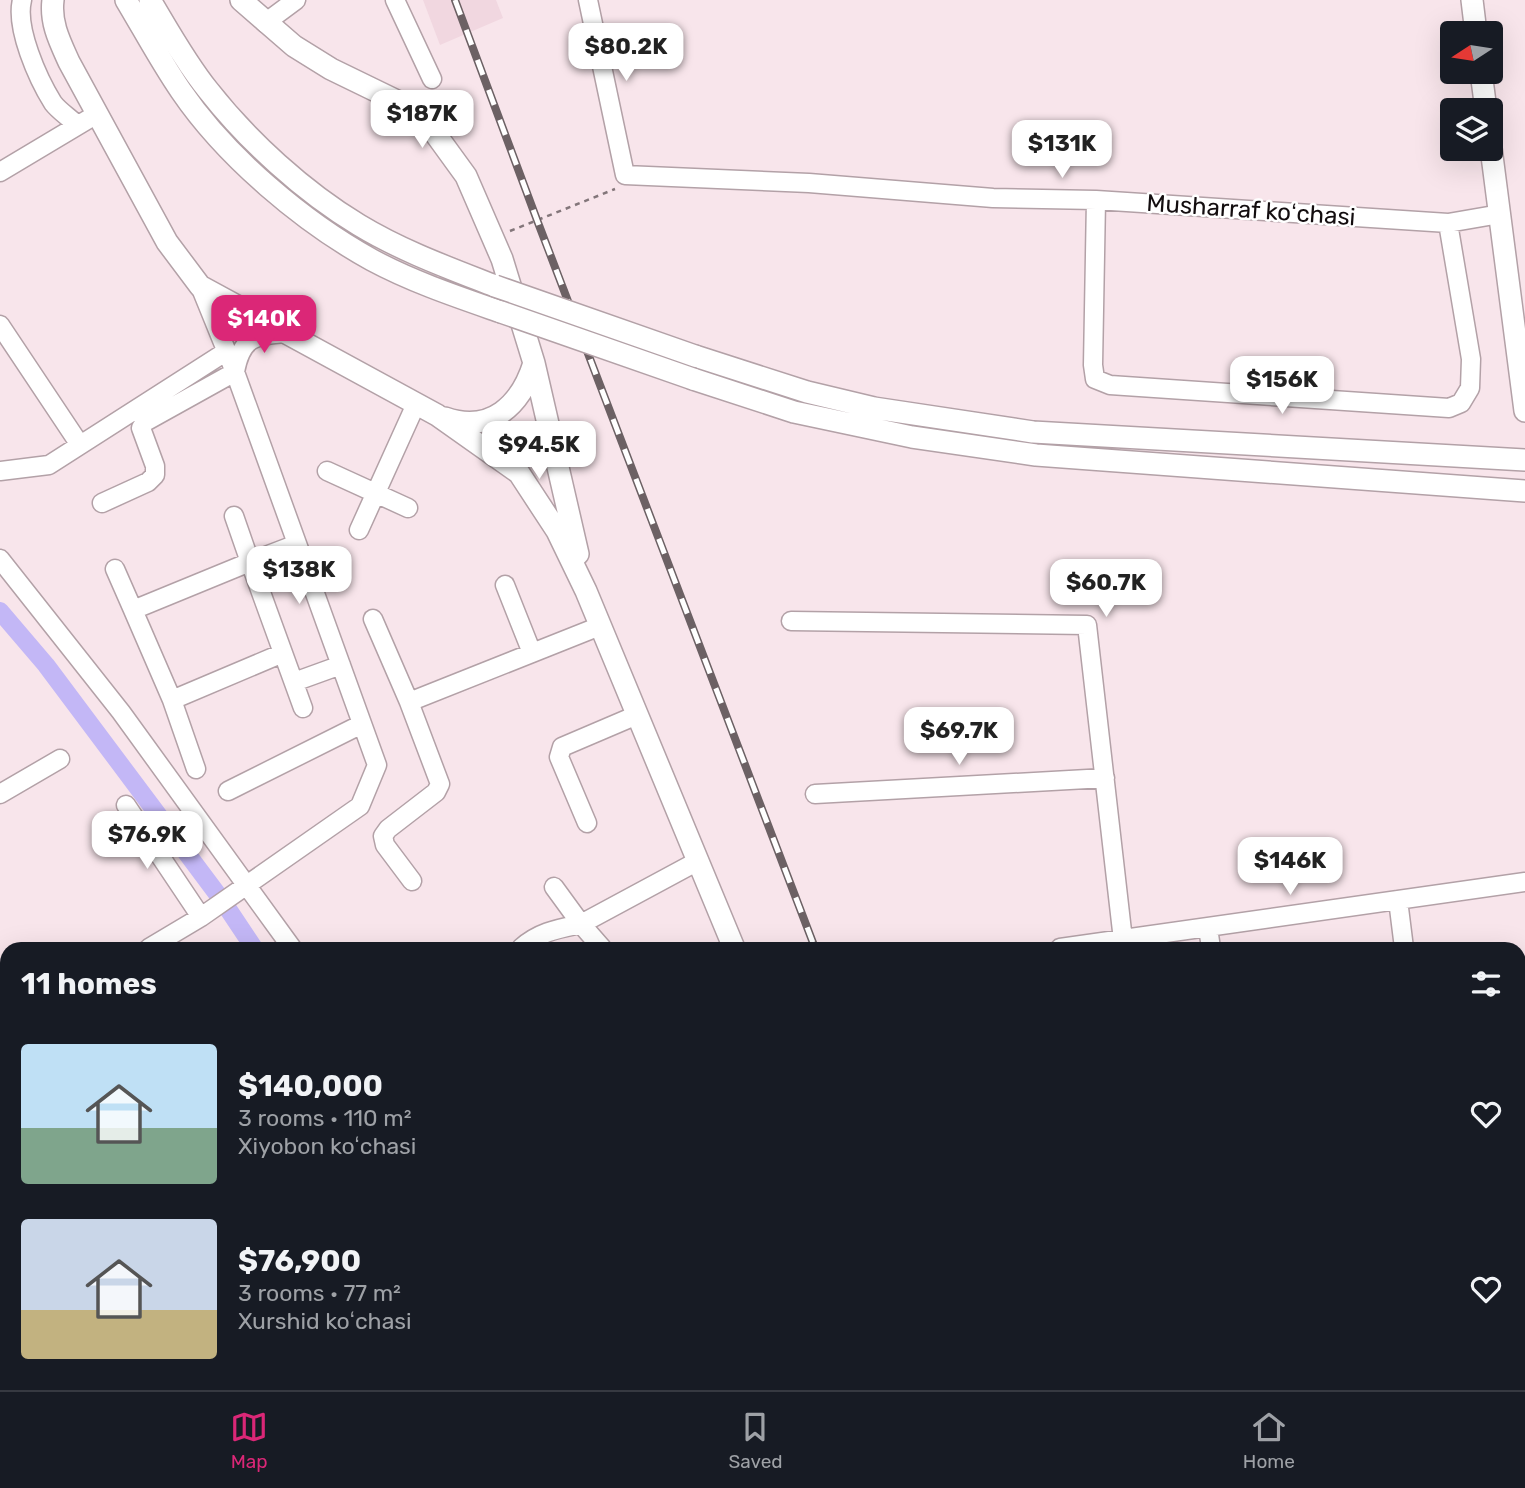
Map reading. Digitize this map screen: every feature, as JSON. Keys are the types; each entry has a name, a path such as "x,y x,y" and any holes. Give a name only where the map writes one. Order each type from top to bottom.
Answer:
{"main road":[{"path":"125,0 182,93 223,141 267,185 317,226 374,261 434,288 501,312 794,412 912,437 1036,455 1525,491"},
{"path":"150,0 208,90 253,139 303,187 359,225 408,250 495,286 695,356 807,392 874,408 1033,432 1525,460"},
{"path":"241,0 265,23 312,58 405,105 429,125 467,176 502,259 534,363 586,591"},
{"path":"1472,0 1475,21"},
{"path":"53,3 56,35 97,114 167,242 200,286 438,415 519,473 557,531 586,591 732,942"},
{"path":"1493,161 1523,376 1525,411"},
{"path":"438,415 467,423 498,415 511,406 521,392 534,363"}],"street":[{"path":"22,0 20,24 38,72 54,105 77,125"},
{"path":"265,23 296,0"},
{"path":"395,0 432,79"},
{"path":"588,0 625,175"},
{"path":"2,168 97,114"},
{"name":"Musharraf koʻchasi","path":"625,175 809,183 993,198 1096,200 1448,223 1500,214"},
{"path":"1096,200 1095,379 1110,384 1448,408 1461,403 1470,388 1471,359 1448,223"},
{"path":"159,942 201,917 360,806 377,765 235,372 200,286"},
{"path":"0,325 80,445"},
{"path":"235,372 238,356 247,341 263,334 286,333"},
{"path":"0,471 49,465 227,351"},
{"path":"102,503 148,482 155,475 155,466 141,428 145,422 235,372"},
{"path":"359,530 416,404"},
{"path":"327,471 408,508"},
{"path":"234,516 303,708"},
{"path":"133,610 297,544"},
{"path":"0,559 121,712 288,942"},
{"path":"115,569 172,700 197,769"},
{"path":"505,584 532,653"},
{"path":"373,619 409,702 440,784 436,792 388,829 383,836 385,845 412,881"},
{"path":"791,621 1087,625 1123,940"},
{"path":"409,702 600,626"},
{"path":"172,700 283,653"},
{"path":"293,682 341,664"},
{"path":"587,823 559,757 559,751 562,747 637,715"},
{"path":"228,791 362,724"},
{"path":"0,794 60,759"},
{"path":"815,794 1105,778"},
{"path":"126,804 201,917"},
{"path":"528,942 545,932 580,924 698,861"},
{"path":"1107,942 1525,882"},
{"path":"554,887 596,942"},
{"path":"1398,900 1403,942"},
{"path":"1208,928 1210,942"}],"path":[{"path":"494,237 625,185 625,175"}],"shaded area":[{"path":"423,0 496,0 503,18 440,45"}],"waterway":[{"path":"0,611 46,665 224,903 250,942"}],"railway":[{"path":"455,0 813,942"}]}
